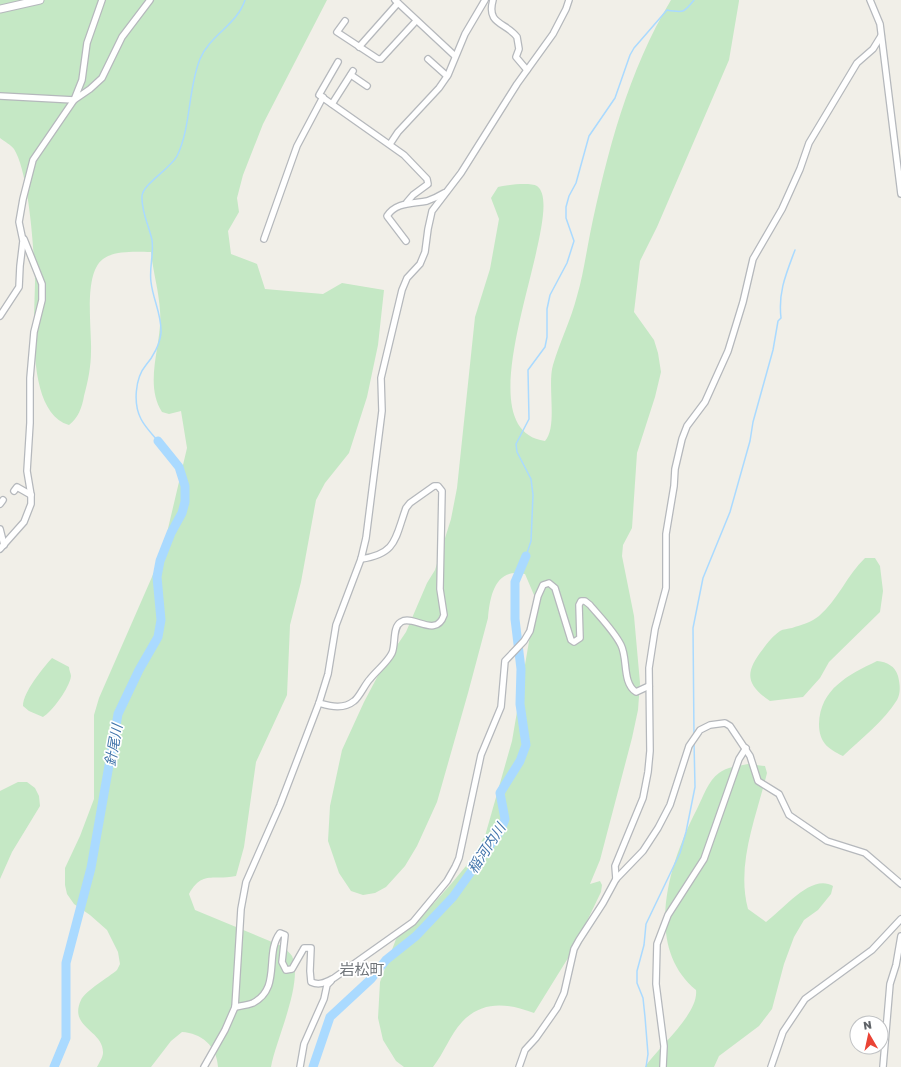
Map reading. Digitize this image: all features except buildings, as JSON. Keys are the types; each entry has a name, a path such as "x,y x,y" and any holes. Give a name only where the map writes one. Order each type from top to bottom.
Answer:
{"street":[{"path":"0,9 40,0"},
{"path":"0,316 20,287 20,260 23,241 20,222 23,199 33,160 74,100 82,80 87,43 102,0"},
{"path":"0,96 74,100 90,89 102,78 122,37 150,0"},
{"path":"390,144 398,132 439,88 447,76 465,34 485,0"},
{"path":"493,0 490,9 499,24 517,37 519,49 516,57 528,70"},
{"path":"204,1067 225,1030 235,1007 241,909 246,882 280,805 319,703 328,674 336,625 361,559 366,538 382,411 381,378 402,290 407,278 420,264 426,252 428,229 432,212 478,148 553,34 566,8 568,0"},
{"path":"870,0 880,24 901,194"},
{"path":"359,47 396,2 455,56"},
{"path":"345,21 337,32 378,59 381,59 416,21"},
{"path":"616,879 615,866 643,798 648,772 650,751 649,668 656,628 666,588 666,534 674,486 675,469 682,439 688,426 705,402 712,383 728,351 743,302 753,259 785,202 800,169 809,143 857,63 873,49 881,36"},
{"path":"428,59 447,76"},
{"path":"338,62 320,94 404,155 427,179 428,184 413,195 408,202"},
{"path":"332,104 352,73 367,86"},
{"path":"264,238 298,146 323,97"},
{"path":"406,241 387,216 390,211 408,202 427,201 447,192"},
{"path":"2,547 24,522 29,510 31,495 27,471 30,423 30,378 34,332 42,300 42,284 21,233"},
{"path":"319,703 335,708 354,701 370,678 390,656 397,626 402,621 408,620 427,626 437,624 443,619 444,615 440,589 442,491 438,486 434,486 410,503 406,508 394,544 376,557 361,559"},
{"path":"14,491 17,487 31,495"},
{"path":"0,529 2,547"},
{"path":"300,1067 304,1044 324,999 326,985 412,922 439,892 455,867 459,858 481,755 500,707 507,658 524,641 530,631 540,588 549,583 555,588 571,640 574,642 580,638 579,605 581,601 585,600 622,646 628,682 632,689 636,692 650,686"},
{"path":"519,1067 525,1050 536,1038 557,1008 568,980 574,949 603,903 616,879 643,851 658,828 670,805 688,746 700,730 710,725 725,723 730,726 746,748 758,781 779,794 789,816 827,841 865,853 901,884"},
{"path":"663,1067 664,1046 656,969 659,937 668,915 704,859 739,759 746,748"},
{"path":"771,1067 783,1032 805,1000 872,950 901,919"},
{"path":"235,1007 253,1003 269,987 273,945 280,933 285,935 282,962 286,970 290,971 292,969 299,956 307,947 312,948 310,971 312,982 322,984 334,978"},
{"path":"883,1067 890,984 896,965 901,936"}],"green space":[{"path":"0,0 327,0 263,124 243,175 237,198 239,212 228,231 231,254 257,264 265,289 323,294 342,283 384,290 378,345 367,397 349,453 325,483 316,500 301,582 290,625 287,695 256,762 244,847 236,876 204,879 194,887 189,894 195,910 284,947 292,956 295,967 292,995 271,1067 218,1067 215,1053 207,1042 196,1035 182,1032 171,1041 151,1067 97,1067 103,1055 102,1045 79,1017 78,1009 83,996 117,970 120,964 118,952 107,930 90,915 74,904 67,894 65,885 65,868 80,836 94,799 94,715 99,698 162,554 187,448 181,411 169,414 162,412 154,388 160,311 151,252 126,252 114,254 103,259 97,266 93,277 90,302 90,368 81,409 69,425 55,417 45,402 39,383 34,338 35,280 32,232 27,193 19,160 14,149 0,138"},
{"path":"671,0 739,1 729,60 657,227 640,261 634,312 654,340 661,372 655,397 637,453 632,528 623,545 622,556 634,616 640,683 638,710 632,738 600,860 590,884 600,881 602,885 601,892 573,950 534,1013 515,1007 505,1006 487,1007 478,1010 470,1015 458,1027 433,1067 404,1067 396,1061 383,1040 378,1018 380,982 396,939 413,918 434,903 451,884 466,866 485,836 512,741 534,612 534,595 525,574 515,573 507,575 496,585 490,601 488,618 437,802 417,846 405,866 386,887 375,893 363,895 351,891 339,873 328,841 330,806 342,750 364,702 383,666 406,632 427,583 435,570 451,519 457,488 475,317 490,269 499,219 491,198 498,187 529,184 537,186 543,203 540,234 520,318 512,361 511,399 520,428 545,441 549,435 552,416 551,373 572,314 583,273 590,234 612,143 631,84 656,27"},
{"path":"865,558 875,558 880,566 883,591 880,612 829,662 820,678 803,697 770,701 756,689 750,677 753,664 757,657 780,631 813,620 826,610 853,572"},
{"path":"52,658 69,667 71,676 70,681 60,699 43,717 29,711 23,706 26,694 30,687"},
{"path":"877,661 890,665 897,673 900,691 897,700 879,722 843,756 829,748 821,736 819,724 824,701 830,692 846,678"},
{"path":"748,764 765,766 767,773 753,824 746,858 744,875 748,909 766,922 798,895 816,884 825,883 833,886 831,894 818,910 804,920 794,937 784,964 772,1009 759,1026 719,1056 714,1067 645,1067 677,1030 691,1009 695,999 696,990 679,971 670,950 665,927 666,902 678,853 706,790 715,776 726,769"},
{"path":"18,782 27,782 35,788 39,796 40,806 12,852 0,879 0,791"}],"waterway":[{"path":"158,441 141,419 138,413 136,399 139,377 156,350 161,333 159,314 151,282 152,240 144,213 142,196 152,181 174,161 182,145 193,82 204,51 236,16 245,0"},
{"path":"526,556 531,541 533,495 531,479 517,452 516,444 529,419 528,370 545,347 547,337 547,309 550,295 567,263 574,241 566,218 566,207 569,196 576,183 589,136 615,98 630,55 634,48 667,10 677,12 683,11 694,0"},
{"path":"694,736 693,628 703,578 730,512 750,441 753,422 773,350 778,321 781,318 780,309 782,291 795,250"},
{"name":"針尾川","path":"54,1067 66,1038 66,963 91,868 118,714 139,670 158,637 161,620 157,577 160,561 171,533 182,513 185,502 185,486 179,467 158,441"},
{"name":"稲河内川","path":"313,1067 330,1017 371,979 386,960 416,936 453,897 501,830 505,819 500,793 520,761 526,745 520,704 521,669 515,619 515,582 526,556"},
{"path":"646,1067 648,1054 645,1017 643,998 637,983 637,971 644,945 646,924 680,853 686,832 695,787 694,741"}],"district":[{"name":"岩松町","path":"362,969"}]}
